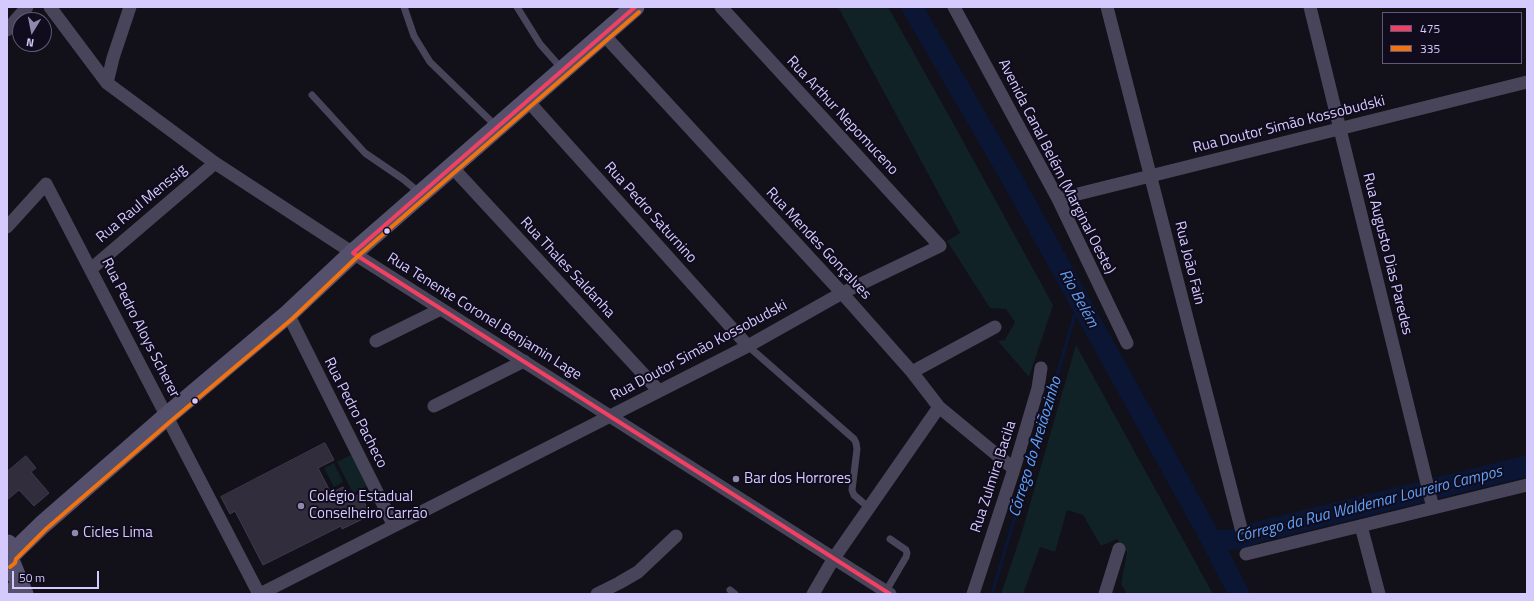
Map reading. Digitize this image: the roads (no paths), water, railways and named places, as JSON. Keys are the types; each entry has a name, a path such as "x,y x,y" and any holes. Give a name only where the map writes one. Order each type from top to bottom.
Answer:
{"main road":[{"path":"24,594 9,555 167,416 288,314 353,253 635,7"},
{"path":"7,532 12,534 26,534 42,526"}],"street":[{"path":"7,30 27,7"},
{"name":"Rua Tenente Coronel Benjamin Lage","path":"50,7 107,83 215,163 440,309 888,592"},
{"path":"107,83 113,58 130,7"},
{"name":"Rua Arthur Nepomuceno","path":"721,7 940,246"},
{"name":"Avenida Canal Belém (Marginal Oeste)","path":"954,7 1058,199 1127,343"},
{"name":"Rua João Fain","path":"1107,7 1241,528"},
{"name":"Rua Augusto Dias Paredes","path":"1310,7 1432,503"},
{"name":"Rua Mendes Gonçalves","path":"604,35 842,293 912,372 939,407 1014,469"},
{"name":"Rua Doutor Simão Kossobudski","path":"1058,199 1527,82"},
{"name":"Rua Pedro Saturnino","path":"528,101 748,346"},
{"name":"Rua Raul Menssig","path":"91,269 215,163"},
{"name":"Rua Thales Saldanha","path":"452,167 659,391"},
{"name":"Rua Pedro Aloys Scherer","path":"7,227 46,184 259,594"},
{"name":"Rua Doutor Simão Kossobudski","path":"259,594 748,346 842,293 940,246"},
{"path":"376,341 440,309"},
{"name":"Rua Pedro Pacheco","path":"288,314 394,526"},
{"path":"912,372 996,328"},
{"path":"434,406 524,361"},
{"name":"Rua Zulmira Bacila","path":"972,594 1014,469 1038,388 1041,368"},
{"path":"813,594 834,558 939,407"},
{"path":"1246,554 1360,526 1432,503 1527,485"},
{"path":"1360,526 1379,594"},
{"path":"596,594 622,589 676,536"},
{"path":"1105,594 1119,549"}],"lane":[{"path":"404,7 414,36 430,62 498,128"},
{"path":"518,7 540,44 563,70"},
{"path":"312,95 365,153 403,179 421,194"},
{"path":"748,346 854,439 857,449 852,490 854,495 869,508"},
{"path":"888,592 907,553 906,550 890,539"}],"waterway":[{"name":"Córrego do Areiãozinho","path":"912,7 1012,179 1211,539 1239,594"},
{"name":"Córrego do Areiãozinho","path":"992,594 1079,301"},
{"name":"Córrego da Rua Waldemar Loureiro Campos","path":"1211,539 1224,540 1240,538 1258,532 1527,466"}],"place":[{"name":"Bar dos Horrores","path":"736,479"},
{"name":"Colégio Estadual Conselheiro Carrão","path":"301,506"},
{"name":"Cicles Lima","path":"75,533"}],"water label":[{"name":"Rio Belém","path":"1078,299"}]}
